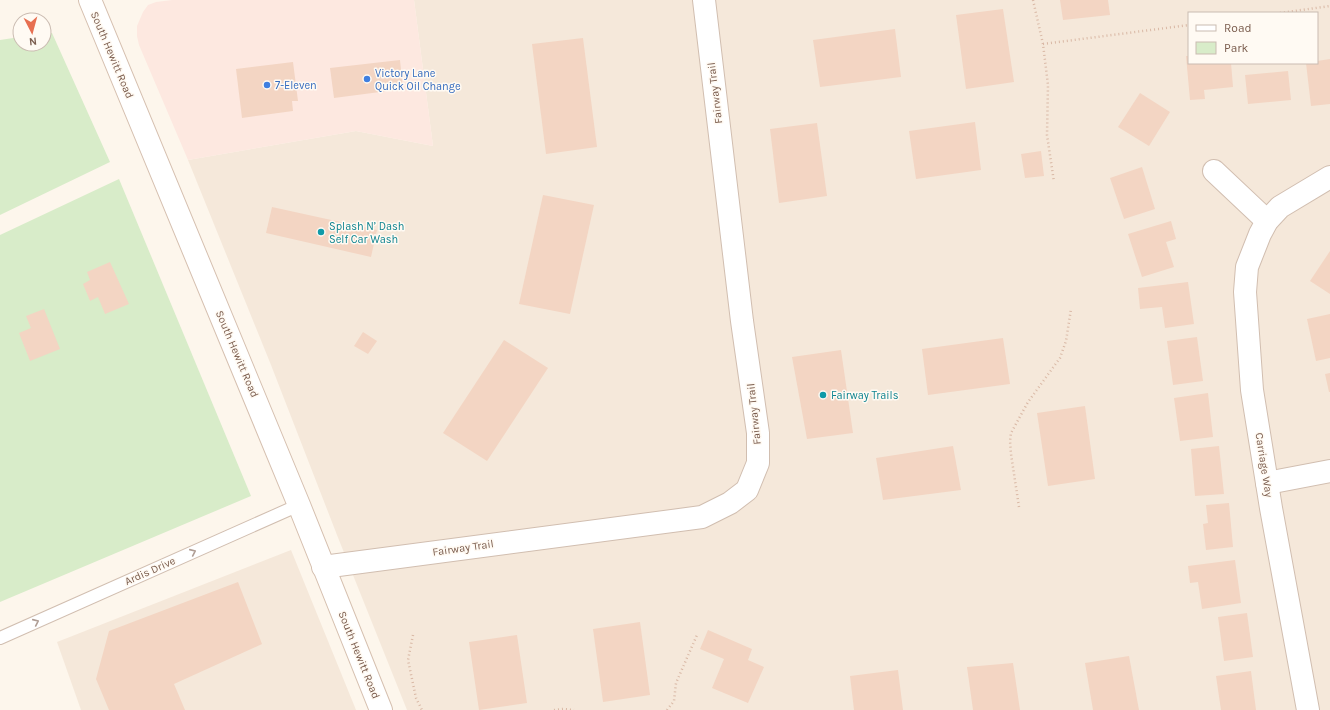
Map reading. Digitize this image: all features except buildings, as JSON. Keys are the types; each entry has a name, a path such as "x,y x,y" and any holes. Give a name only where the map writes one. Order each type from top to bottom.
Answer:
{"street":[{"name":"South Hewitt Road","path":"90,0 300,505 323,567 381,710"},
{"name":"Fairway Trail","path":"323,567 702,517 730,503 747,490 758,463 758,433 742,321 704,0"},
{"path":"1214,171 1267,221"},
{"name":"Carriage Way","path":"1308,710 1267,483 1252,390 1245,292 1247,267 1260,234 1267,221 1280,207 1330,177"},
{"path":"1267,483 1330,470"}],"lane":[{"name":"Ardis Drive","path":"0,638 300,505"}],"path":[{"path":"1033,0 1043,44 1048,85 1047,135 1054,182"},
{"path":"1287,12 1330,6"},
{"path":"1043,44 1188,25"},
{"path":"1019,507 1011,454 1011,433 1028,402 1060,358 1066,341 1071,309"},
{"path":"413,635 408,660 416,698 422,710"},
{"path":"667,710 674,701 676,683 697,635"},
{"path":"554,710 574,710"}],"shaded area":[{"path":"172,0 414,0 433,146 356,131 188,160 139,45 137,36 137,26 148,5 156,2"},
{"path":"414,0 1330,0 1330,710 407,710 271,365 188,160 356,131 433,146"},
{"path":"291,550 356,710 81,710 57,642"}],"green space":[{"path":"52,33 110,162 0,215 0,40 12,38 12,52 52,52"},
{"path":"119,179 251,496 0,602 0,235"}],"place":[{"name":"Victory Lane Quick Oil Change","path":"367,79"},
{"name":"7-Eleven","path":"267,85"},
{"name":"Splash N’ Dash Self Car Wash","path":"321,232"},
{"name":"Fairway Trails","path":"823,395"}]}
